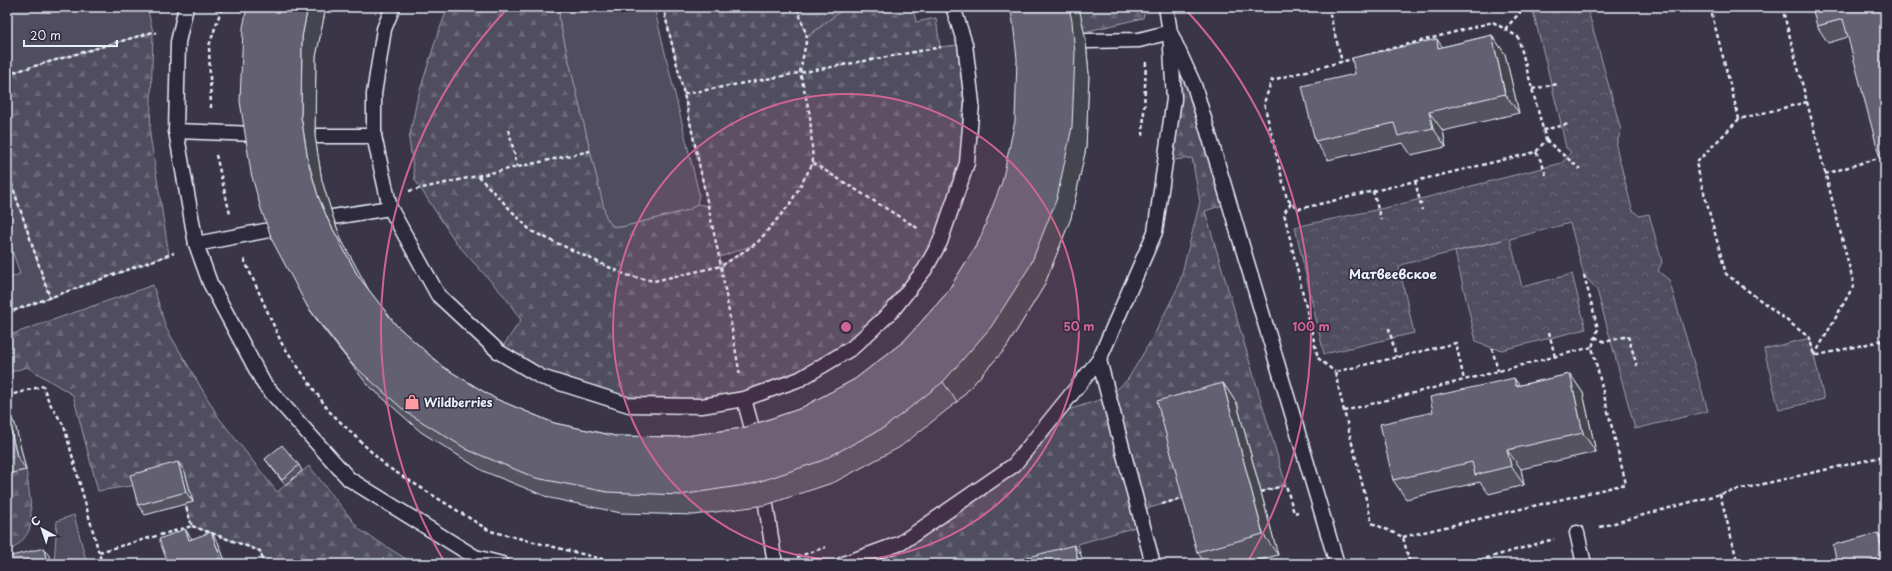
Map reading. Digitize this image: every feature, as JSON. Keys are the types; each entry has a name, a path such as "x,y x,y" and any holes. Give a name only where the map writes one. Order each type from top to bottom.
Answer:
{"lane":[{"path":"186,7 178,42 176,131 196,244 210,283 264,384 349,479 475,557 502,564"},
{"path":"393,7 384,29 374,94 374,136 388,202 438,295 499,352 541,377 628,405 702,406 744,399 800,379 852,348 892,311 925,269 940,242 967,163 972,103 965,44 953,7"},
{"path":"842,564 901,543 1014,465 1099,360 1155,232 1174,99 1170,32 1166,7"},
{"path":"1086,41 1139,40 1170,32"},
{"path":"1170,32 1194,85 1337,564"},
{"path":"176,131 255,134"},
{"path":"315,136 374,136"},
{"path":"333,217 388,202"},
{"path":"196,244 275,229"},
{"path":"1099,360 1152,564"},
{"path":"744,399 757,448"},
{"path":"766,505 775,564"},
{"path":"1577,533 1584,564"}],"path":[{"path":"663,7 722,266 744,399"},
{"path":"478,176 531,231 626,276 654,282 722,266 757,242 790,204 813,163 810,115 800,72 808,37 797,7"},
{"path":"1328,7 1342,62"},
{"path":"1505,29 1525,7"},
{"path":"1710,7 1739,119"},
{"path":"1782,7 1854,285 1814,356"},
{"path":"1546,140 1536,152 1299,209 1287,199 1264,103 1272,80 1493,22 1518,37 1546,140 1580,169"},
{"path":"7,74 153,32 178,42 209,46"},
{"path":"1139,40 1146,62 1143,143"},
{"path":"684,94 800,72 965,44"},
{"path":"1532,89 1558,84"},
{"path":"1807,102 1739,119 1696,163 1726,274 1810,338 1814,356"},
{"path":"1543,130 1569,124"},
{"path":"509,130 518,167"},
{"path":"388,202 478,176 590,151"},
{"path":"1536,152 1542,163 1546,178"},
{"path":"1825,174 1885,156"},
{"path":"813,163 940,242"},
{"path":"7,170 50,298"},
{"path":"1415,181 1422,210"},
{"path":"1373,191 1381,220"},
{"path":"1291,203 1284,214 1318,358 1335,372 1372,524 1403,538 1626,484 1592,347 1598,329 1584,275"},
{"path":"235,237 282,344 329,411 386,466 490,531 614,562 638,564"},
{"path":"7,313 196,244"},
{"path":"1389,328 1396,357"},
{"path":"1549,332 1555,357"},
{"path":"1595,337 1605,342 1628,336 1637,366"},
{"path":"1814,356 1885,340"},
{"path":"1335,372 1456,343 1464,380"},
{"path":"1344,411 1592,347"},
{"path":"1492,348 1498,371"},
{"path":"7,396 43,386 49,402 64,426 102,564"},
{"path":"1466,564 1720,494 1885,456"},
{"path":"1261,492 1286,485 1294,514 1320,506"},
{"path":"1720,494 1738,564"},
{"path":"1139,511 1191,496"},
{"path":"186,504 192,526"},
{"path":"99,552 192,526 260,551 264,564"},
{"path":"1403,538 1410,564"},
{"path":"792,559 828,547"}],"green space":[{"path":"7,7 147,7 153,32 7,74"},
{"path":"448,7 568,7 560,9 559,19 606,217 612,226 622,227 689,210 697,204 708,206 684,94 663,7 797,7 808,36 846,7 913,7 916,22 936,18 940,47 965,44 967,163 925,269 852,348 744,399 629,405 541,377 499,352 521,320 505,297 457,244 415,180 409,139 417,100 436,39","holes":["755,244 721,266 720,257"]},
{"path":"563,7 654,7 699,194 697,204 689,210 622,227 612,226 606,218 559,19 560,9"},
{"path":"797,7 846,7 807,37"},
{"path":"1077,7 1146,7 1143,18 1084,32"},
{"path":"1532,7 1587,7 1621,130 1616,146 1632,209 1639,216 1649,214 1662,262 1658,271 1669,280 1708,411 1635,429 1597,290 1584,275 1570,223 1510,239 1522,287 1572,274 1586,329 1502,350 1492,348 1476,341 1455,252 1502,240 1404,264 1399,267 1414,333 1324,354 1295,227 1389,207 1562,163 1571,152 1566,148"},
{"path":"153,32 150,135 169,255 50,298 7,170 7,74"},
{"path":"1170,32 1229,203 1205,211 1286,485 1261,492 1237,404 1191,496 1139,511 1142,525 1078,544 1081,555 1048,564 852,564 910,537 1014,465 1055,414 1109,397 1128,379 1153,337 1179,285 1200,202 1192,158 1165,161"},
{"path":"7,170 50,298 7,313 7,279 20,274 7,235"},
{"path":"153,285 166,328 219,418 277,492 309,466 360,530 414,564 264,564 260,551 192,526 185,504 193,502 137,485 98,491 73,395 27,367 7,373 7,336"},
{"path":"1810,338 1824,399 1779,410 1764,349"},
{"path":"26,470 31,518 29,530 17,546 7,552 7,474"},
{"path":"74,515 87,564 54,564 57,521"}],"building":[{"path":"247,7 308,7 302,37 301,116 308,161 318,196 328,220 358,276 396,325 443,367 496,399 554,423 615,436 678,437 743,428 799,409 855,379 904,341 946,294 979,241 1002,182 1015,121 1017,59 1010,7 1069,7 1072,21 1075,54 1072,127 1057,198 1030,266 991,327 943,382 885,427 821,461 752,484 680,495 607,492 536,478 468,450 406,412 352,364 307,306 273,242 261,209 251,173 240,101 243,28"},
{"path":"1812,7 1885,7 1885,177 1843,19 1817,26"},
{"path":"1492,35 1505,94 1429,112 1433,128 1398,136 1394,123 1315,141 1302,86 1355,74 1352,58 1437,39 1438,48"},
{"path":"1885,262 1885,288 1879,264"},
{"path":"1570,374 1583,433 1507,450 1511,466 1475,475 1472,462 1393,480 1380,424 1433,412 1430,397 1514,378 1516,386"},
{"path":"1223,383 1263,534 1197,552 1157,401"},
{"path":"7,415 17,456 7,458"},
{"path":"282,445 299,465 282,480 265,459"},
{"path":"178,462 186,492 138,505 130,475"},
{"path":"185,529 189,540 211,532 221,558 204,564 168,564 159,539"},
{"path":"1878,533 1884,558 1861,564 1837,564 1833,545"},
{"path":"1074,545 1079,564 1011,564 1010,562"},
{"path":"44,548 47,564 7,564 7,557"}],"place":[{"name":"Wildberries","path":"412,402"}],"district":[{"name":"Матвеевское","path":"1393,273"}]}
